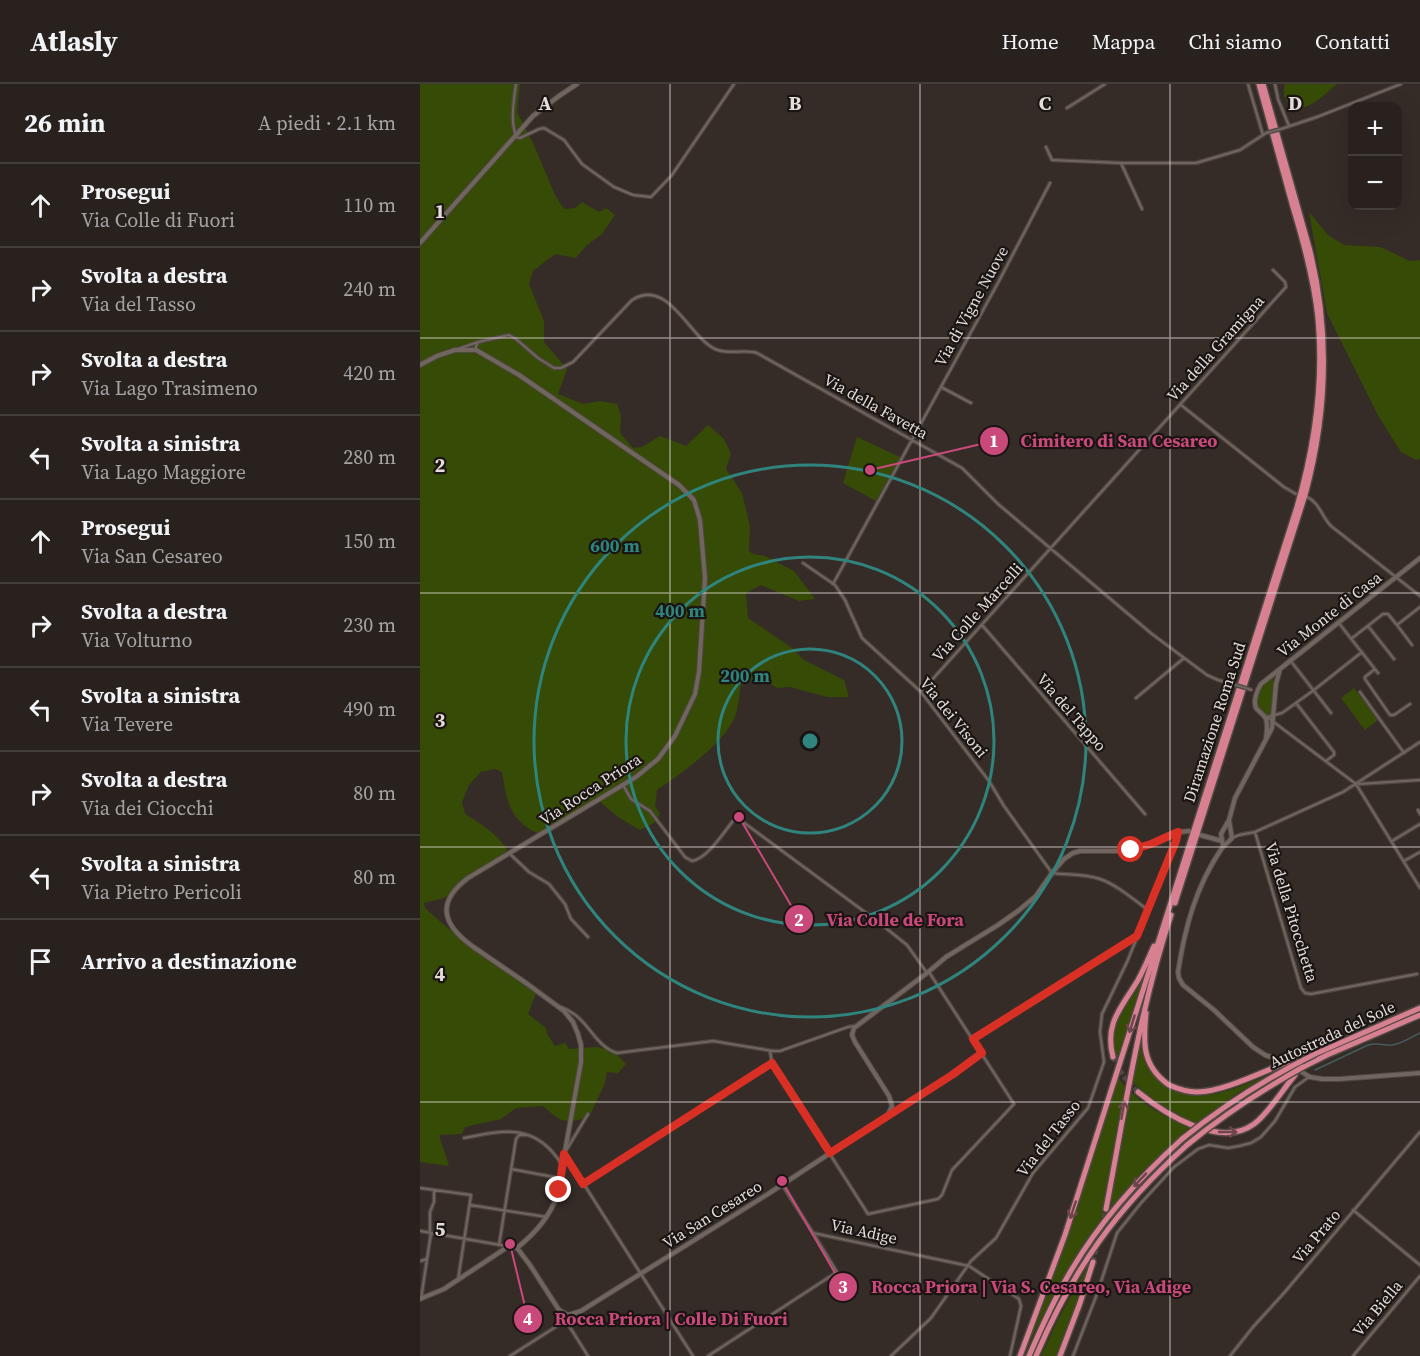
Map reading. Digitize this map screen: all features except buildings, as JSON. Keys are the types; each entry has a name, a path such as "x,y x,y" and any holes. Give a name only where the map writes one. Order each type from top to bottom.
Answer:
{"highway":[{"name":"Diramazione Roma Sud","path":"1020,1356 1065,1235 1297,507 1310,459 1319,394 1318,317 1306,254 1261,84"},
{"name":"Diramazione Roma Sud","path":"1149,991 1301,508 1313,466 1320,425 1324,366 1319,295 1310,251 1261,84"},
{"path":"1113,1057 1110,1035 1115,1018 1139,978 1162,928"},
{"path":"1149,991 1144,1034 1146,1054 1154,1072 1169,1085 1188,1091 1211,1090 1314,1054"},
{"path":"1106,1209 1128,1087 1149,991"},
{"name":"Autostrada del Sole","path":"1036,1356 1060,1302 1094,1247 1145,1185 1187,1145 1248,1099 1303,1067 1420,1008"},
{"name":"Autostrada del Sole","path":"1029,1356 1051,1308 1083,1251 1130,1191 1182,1139 1245,1094 1292,1065 1314,1054 1420,1015"},
{"path":"1138,1092 1191,1124 1229,1133 1240,1131 1254,1124 1303,1067"},
{"path":"1059,1356 1080,1303 1092,1263"}],"street":[{"path":"516,84 513,122 515,135 519,138 544,128 564,140 582,164 614,187 641,197 651,197 672,176 734,84"},
{"path":"420,243 533,116 577,84"},
{"path":"1067,108 1105,84"},
{"path":"1248,84 1265,134"},
{"path":"1275,84 1278,99 1289,126"},
{"path":"1046,147 1052,159 1191,164 1240,150 1265,134 1317,117 1401,84"},
{"path":"1121,163 1142,209"},
{"name":"Via di Vigne Nuove","path":"833,584 1004,272 1050,183"},
{"name":"Via della Gramigna","path":"1051,549 1286,287 1285,282 1274,270"},
{"name":"Via della Favetta","path":"478,342 509,335 538,358 554,368 561,368 573,362 632,300 641,296 660,299 675,308 712,348 724,352 757,353 962,468 990,497 1184,658 1209,676 1257,692"},
{"path":"420,364 478,342"},
{"path":"455,350 476,350 478,342"},
{"name":"Via Rocca Priora","path":"476,350 519,375 679,485 694,500 700,520 705,578 699,672 695,694 675,736 658,759 636,777 468,878 453,892 447,902 448,919 466,942 561,1008"},
{"path":"940,387 971,403"},
{"path":"1181,405 1284,488 1296,494"},
{"path":"1307,497 1313,499 1331,526 1420,596"},
{"name":"Via Colle Marcelli","path":"921,692 1051,549"},
{"name":"Via Monte di Casa","path":"1257,692 1262,683 1273,673 1420,558"},
{"name":"Via dei Visoni","path":"803,562 833,584 845,600 862,638 921,692 989,781 1052,873"},
{"path":"1396,625 1420,607"},
{"path":"1351,639 1385,613 1412,645"},
{"path":"1338,622 1378,674"},
{"name":"Via del Tappo","path":"982,625 1145,814"},
{"path":"1368,626 1394,658"},
{"path":"1273,719 1362,652"},
{"path":"1136,698 1184,658"},
{"path":"1290,660 1330,712"},
{"path":"1225,842 1222,833 1229,820 1236,796 1269,732 1273,719 1278,673 1282,666"},
{"path":"1374,669 1365,676 1365,679 1390,715 1395,715 1410,704"},
{"path":"1273,673 1276,684"},
{"path":"1257,692 1256,705 1265,716 1273,719 1356,784 1420,888"},
{"path":"1360,692 1404,753"},
{"path":"1296,703 1334,752 1334,755 1326,761"},
{"path":"1265,716 1269,732"},
{"path":"1269,732 1281,727"},
{"path":"1420,742 1343,792 1255,832 1239,835 1225,842 1202,882 1196,898 1178,972 1183,985 1255,1048 1309,1077 1322,1080 1420,1073"},
{"path":"1356,784 1420,780"},
{"path":"623,785 631,800 650,811 685,857 692,861 697,860 709,850 733,820 738,819 907,945 928,972 1014,1104 952,1170 942,1195 938,1199 868,1214 772,1063 770,1051"},
{"path":"1418,810 1420,814"},
{"path":"1229,820 1232,838"},
{"path":"1391,842 1420,824"},
{"path":"561,1008 576,1015 603,1046 615,1053 711,1041 770,1051 785,1050 855,1026 946,957 1018,911 1036,896 1052,873 1074,852 1129,851 1178,832 1189,831"},
{"path":"1213,838 1227,831 1239,835"},
{"name":"Via del Tasso","path":"891,1356 930,1318 975,1257 997,1236 1031,1175 1088,1108 1104,1061 1100,1033 1102,1015 1126,965 1178,832"},
{"name":"Via della Pitocchetta","path":"1255,832 1303,991 1311,994 1417,974"},
{"path":"1200,835 1225,842"},
{"path":"1404,861 1420,852"},
{"path":"510,854 526,870 549,884 565,904 571,919 588,937"},
{"path":"1052,873 1102,880 1148,910"},
{"path":"1416,881 1420,879"},
{"path":"973,1039 1137,936"},
{"path":"517,1248 536,1232 547,1216 557,1196 561,1179 580,1069 581,1050 577,1029 561,1008"},
{"path":"855,1026 852,1035 855,1042 891,1100 892,1106 888,1115"},
{"path":"888,1115 952,1075 982,1053"},
{"path":"583,1184 772,1063"},
{"path":"1073,1356 1097,1294 1116,1234 1140,1203 1174,1167 1198,1149 1209,1145 1228,1148 1239,1146 1261,1137 1276,1120 1295,1087 1309,1077"},
{"path":"564,1154 588,1114"},
{"name":"Via San Cesareo","path":"564,1314 572,1315 579,1312 768,1194 888,1115"},
{"path":"464,1138 498,1132 528,1135 549,1147 562,1165"},
{"name":"Via Prato","path":"1230,1356 1420,1132"},
{"path":"499,1245 516,1138 528,1135"},
{"path":"564,1154 693,1356"},
{"path":"511,1169 561,1179"},
{"name":"Via Adige","path":"782,1183 813,1233 968,1266"},
{"path":"420,1188 471,1195 458,1280"},
{"path":"421,1299 434,1190"},
{"path":"470,1205 547,1216"},
{"path":"1353,1210 1420,1265"},
{"path":"420,1231 517,1248 554,1304 564,1314 588,1356"},
{"path":"708,1356 837,1272 813,1233"},
{"path":"421,1299 440,1291 509,1246"},
{"path":"420,1261 427,1259"},
{"path":"968,1266 1020,1301 1010,1356"},
{"name":"Via Biella","path":"1353,1356 1420,1276"},
{"path":"510,1356 579,1312"}],"green space":[{"path":"420,84 520,84 517,112 555,195 564,209 575,208 582,202 599,212 606,208 615,215 602,234 586,246 576,258 555,254 533,271 529,284 544,321 544,342 567,369 558,394 583,404 600,401 617,404 621,416 620,433 633,448 642,447 660,436 686,446 708,425 724,439 731,454 726,469 742,493 750,526 749,551 765,556 794,571 815,599 799,601 761,585 746,593 748,618 792,648 804,660 844,680 849,697 827,697 790,687 777,688 760,677 741,685 733,721 718,741 699,759 657,790 655,806 660,814 654,823 640,830 618,817 598,800 542,835 531,830 517,818 508,802 502,772 495,769 481,772 469,785 462,802 465,814 494,834 507,850 494,863 468,878 444,898 424,903 425,908 465,942 536,993 528,1014 546,1028 555,1046 565,1043 569,1049 597,1047 613,1051 626,1064 618,1073 607,1072 605,1083 589,1117 568,1121 559,1119 543,1106 516,1108 501,1119 465,1127 462,1134 439,1135 449,1166 420,1162"},
{"path":"1285,84 1337,84 1314,103 1300,108 1286,100"},
{"path":"1309,212 1328,235 1344,245 1380,247 1410,261 1420,260 1420,458 1416,460 1401,452 1379,417 1327,313"},
{"path":"857,437 900,457 876,501 843,483"},
{"path":"1273,675 1272,711 1267,716 1259,709 1256,700 1259,690"},
{"path":"1354,688 1378,720 1365,730 1341,698"},
{"path":"1144,977 1117,1062 1113,1037 1118,1016"},
{"path":"1142,1037 1155,1076 1165,1085 1183,1093 1209,1095 1272,1074 1239,1092 1196,1124 1155,1100 1133,1082"},
{"path":"1118,1077 1125,1087 1101,1221 1059,1286 1024,1355 1065,1240"},
{"path":"1131,1092 1159,1112 1190,1127 1144,1170 1110,1209"},
{"path":"1091,1259 1074,1315 1057,1356 1041,1356 1059,1318"}],"waterway":[{"path":"1315,1070 1368,1045 1396,1044 1420,1033"}],"tunnel":[{"path":"1113,1057 1123,1076 1138,1092"},
{"path":"1093,1262 1106,1209"}],"place":[{"name":"Cimitero di San Cesareo","path":"870,470"},
{"name":"Via Colle de Fora","path":"739,817"},
{"name":"Rocca Priora | Via S. Cesareo, Via Adige","path":"782,1181"},
{"name":"Rocca Priora | Colle Di Fuori","path":"510,1244"}],"route":[{"path":"559,1190 564,1154 583,1184 772,1063 830,1153 952,1075 982,1053 973,1039 1137,936 1178,832 1131,850"}]}
